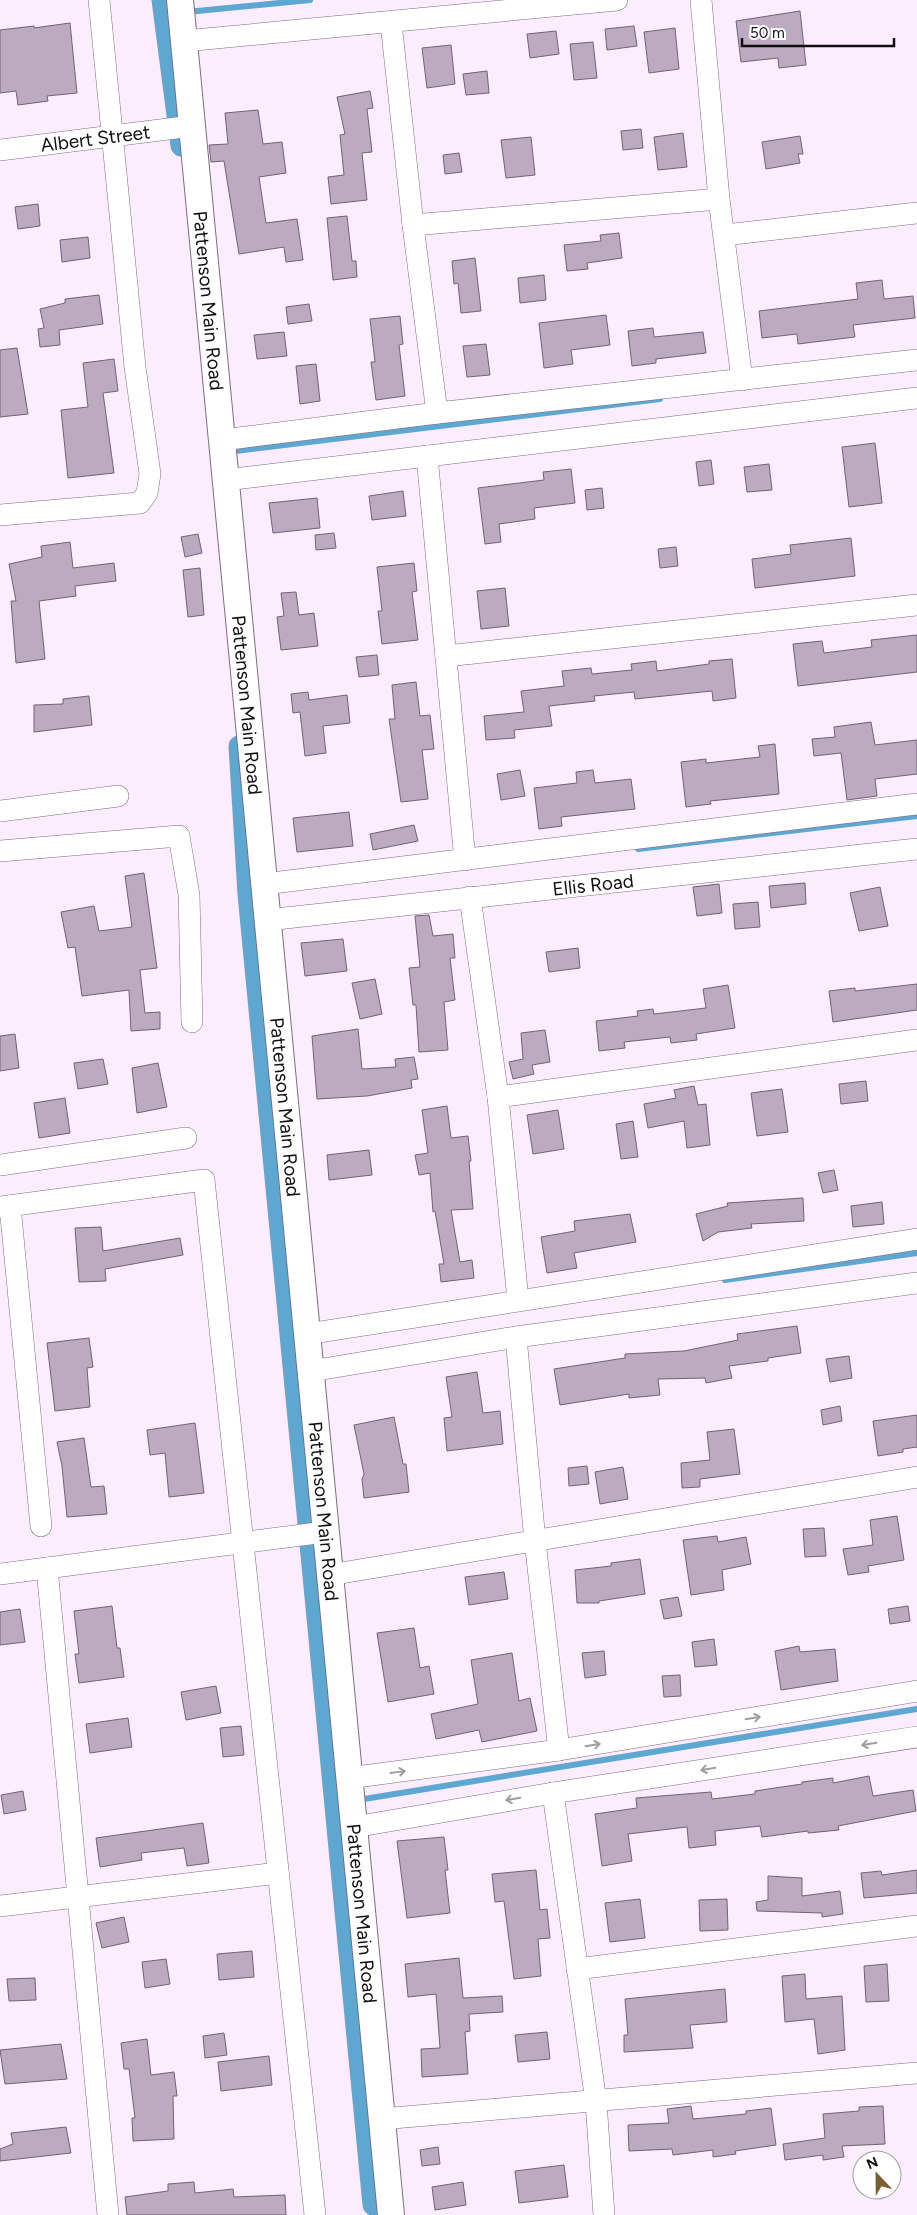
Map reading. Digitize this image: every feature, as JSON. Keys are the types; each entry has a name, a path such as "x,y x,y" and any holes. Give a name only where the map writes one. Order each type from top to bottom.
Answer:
{"street":[{"path":"0,515 140,503 147,493 150,474 135,367 99,0"},
{"name":"Pattenson Main Road","path":"180,0 184,41 187,126 224,457 311,1371 320,1532 329,1575 391,2215"},
{"path":"184,41 617,0"},
{"path":"701,0 719,199 742,380"},
{"path":"391,22 413,225 437,413"},
{"name":"Albert Street","path":"0,150 187,126"},
{"path":"413,225 719,199"},
{"path":"725,235 917,213"},
{"path":"224,457 437,413 917,360"},
{"path":"224,457 427,456 917,398"},
{"path":"427,456 465,860"},
{"path":"446,656 917,605"},
{"path":"0,811 118,796"},
{"path":"264,884 917,804"},
{"path":"0,850 179,836 189,895 192,1022"},
{"name":"Ellis Road","path":"267,920 917,849"},
{"path":"470,897 498,1097 518,1300"},
{"path":"498,1097 917,1040"},
{"path":"0,1165 186,1138"},
{"path":"41,1526 5,1206 204,1180 247,1541 278,1873 315,2215"},
{"path":"307,1334 917,1239"},
{"path":"311,1371 516,1337 917,1283"},
{"path":"516,1337 535,1541 559,1750"},
{"path":"329,1575 917,1478"},
{"path":"0,1574 320,1532"},
{"path":"47,1568 108,2215"},
{"path":"350,1783 917,1691"},
{"path":"353,1821 917,1736"},
{"path":"553,1792 596,2102 604,2215"},
{"path":"0,1906 278,1873"},
{"path":"577,1969 917,1926"},
{"path":"381,2119 917,2073"}],"building":[{"path":"800,11 806,65 779,68 778,58 741,62 736,21"},
{"path":"70,23 77,93 47,96 48,101 18,105 16,91 0,93 0,30"},
{"path":"634,26 637,46 607,50 605,29"},
{"path":"675,28 679,69 649,73 644,32"},
{"path":"556,31 559,54 530,58 527,34"},
{"path":"593,42 597,78 574,80 570,44"},
{"path":"451,45 455,84 427,88 422,48"},
{"path":"487,71 489,93 466,95 463,74"},
{"path":"370,91 373,108 367,109 372,152 362,153 367,200 331,204 328,177 344,175 340,135 345,134 337,97"},
{"path":"258,110 263,144 282,142 286,173 259,177 266,223 297,219 303,260 286,262 284,247 239,254 224,161 211,162 209,145 228,144 225,113"},
{"path":"641,129 643,148 623,150 621,131"},
{"path":"683,133 687,167 658,170 654,137"},
{"path":"800,136 803,154 798,154 800,163 766,169 762,142"},
{"path":"531,137 535,175 506,178 501,140"},
{"path":"459,153 462,172 445,174 443,155"},
{"path":"38,204 40,226 18,229 15,207"},
{"path":"347,216 352,261 356,261 357,277 333,280 327,218"},
{"path":"619,233 622,258 587,263 588,269 567,271 564,245 601,241 600,235"},
{"path":"88,237 90,258 62,262 60,240"},
{"path":"475,258 481,311 461,313 458,283 454,284 452,261"},
{"path":"544,275 546,300 520,303 518,278"},
{"path":"882,280 884,299 913,296 915,318 853,325 855,337 798,344 797,334 762,338 759,311 858,299 856,283"},
{"path":"99,295 103,324 59,330 60,345 40,347 38,329 44,328 40,309 65,303 65,299"},
{"path":"309,304 312,321 288,324 286,307"},
{"path":"606,315 610,345 571,350 573,364 544,368 539,323"},
{"path":"400,316 403,344 399,345 405,396 376,400 371,362 375,362 370,319"},
{"path":"653,328 654,337 703,332 706,353 656,359 656,363 632,366 628,331"},
{"path":"284,332 287,356 257,359 254,335"},
{"path":"486,344 490,375 467,377 463,346"},
{"path":"17,348 28,414 0,417 0,350"},
{"path":"114,359 118,391 103,393 114,473 68,478 61,410 88,407 83,363"},
{"path":"316,364 320,401 300,404 296,366"},
{"path":"875,443 882,503 849,507 842,447"},
{"path":"711,460 714,484 699,486 696,462"},
{"path":"769,464 772,490 747,492 744,467"},
{"path":"571,469 575,503 534,508 535,519 499,524 501,542 485,544 478,488 544,480 543,472"},
{"path":"602,488 604,508 587,510 585,490"},
{"path":"403,491 406,516 372,520 369,496"},
{"path":"317,498 320,528 273,533 269,503"},
{"path":"334,533 336,548 316,550 315,535"},
{"path":"198,534 202,553 185,557 181,537"},
{"path":"851,538 855,576 755,588 752,559 791,554 790,545"},
{"path":"70,542 73,568 114,563 116,581 75,586 76,596 39,601 45,659 16,663 11,601 16,601 9,564 42,557 41,546"},
{"path":"676,547 678,566 660,568 658,549"},
{"path":"414,563 417,591 412,592 418,640 382,644 378,611 382,611 377,567"},
{"path":"200,568 204,615 188,617 183,570"},
{"path":"505,588 509,626 481,629 477,591"},
{"path":"296,592 299,615 314,613 318,646 281,650 277,617 284,616 281,593"},
{"path":"917,635 917,672 798,686 793,644 822,641 824,653 872,647 871,640"},
{"path":"377,655 379,675 359,677 356,657"},
{"path":"732,659 736,698 713,701 712,691 635,699 634,692 594,696 595,701 549,706 552,726 514,730 515,738 486,740 484,716 524,712 521,691 564,686 562,671 591,668 592,674 632,670 631,664 656,661 657,671 709,664 709,661"},
{"path":"416,682 420,716 430,715 434,749 422,750 428,799 401,802 389,719 395,719 392,685"},
{"path":"308,692 309,700 347,695 350,723 323,726 326,753 305,756 300,712 293,713 291,694"},
{"path":"89,696 92,725 34,732 34,705 63,704 63,699"},
{"path":"871,722 875,745 917,740 917,774 875,779 877,796 847,800 841,753 814,756 812,739 835,737 834,727"},
{"path":"775,744 779,794 710,801 711,804 686,807 681,762 706,759 706,763 760,757 758,746"},
{"path":"520,770 525,796 501,800 497,774"},
{"path":"593,770 595,783 631,779 635,809 561,817 562,826 539,829 534,788 577,783 576,772"},
{"path":"349,812 353,846 297,852 293,818"},
{"path":"414,825 418,841 373,850 370,834"},
{"path":"144,873 157,968 140,970 145,1013 160,1012 160,1029 131,1031 129,990 82,996 75,947 68,948 61,912 94,906 99,931 132,927 125,876"},
{"path":"805,883 806,904 771,908 769,886"},
{"path":"719,884 722,913 697,916 693,887"},
{"path":"880,887 888,926 859,931 850,893"},
{"path":"758,902 760,927 735,929 733,904"},
{"path":"429,915 433,936 453,934 455,958 450,958 455,1000 444,1002 448,1050 419,1052 416,1005 413,1005 409,968 420,967 415,916"},
{"path":"343,939 347,971 305,976 301,943"},
{"path":"578,948 580,968 549,972 546,952"},
{"path":"375,979 382,1014 360,1019 352,983"},
{"path":"917,984 917,1010 833,1022 829,991 855,988 855,991"},
{"path":"728,985 735,1028 696,1034 697,1040 671,1043 670,1037 624,1042 625,1048 599,1051 596,1021 638,1016 637,1011 653,1009 654,1014 706,1008 703,989"},
{"path":"358,1029 362,1069 396,1067 395,1059 414,1057 418,1079 411,1080 412,1088 367,1096 317,1099 312,1036"},
{"path":"545,1030 550,1062 532,1065 534,1074 513,1079 509,1062 523,1059 521,1033"},
{"path":"15,1034 19,1068 0,1071 0,1036"},
{"path":"103,1059 108,1084 78,1089 74,1063"},
{"path":"158,1063 167,1107 137,1113 132,1068"},
{"path":"866,1081 868,1101 841,1104 839,1084"},
{"path":"694,1086 698,1105 706,1104 710,1145 687,1148 684,1121 648,1128 644,1104 676,1098 674,1090"},
{"path":"782,1089 788,1132 757,1136 751,1093"},
{"path":"65,1098 70,1133 39,1138 34,1103"},
{"path":"447,1106 451,1138 468,1136 473,1209 451,1210 460,1262 472,1260 474,1278 441,1282 439,1264 444,1264 435,1211 433,1212 430,1173 419,1175 415,1155 428,1153 422,1110"},
{"path":"558,1110 564,1149 533,1154 527,1115"},
{"path":"633,1121 638,1157 621,1159 616,1124"},
{"path":"369,1150 372,1175 329,1180 327,1155"},
{"path":"834,1170 838,1190 823,1193 818,1173"},
{"path":"803,1198 804,1221 751,1224 752,1228 718,1232 703,1241 696,1214 728,1206 727,1203"},
{"path":"882,1202 884,1224 853,1227 851,1206"},
{"path":"630,1214 636,1242 574,1253 577,1268 547,1273 541,1237 575,1231 574,1221"},
{"path":"101,1227 103,1251 180,1238 183,1255 105,1269 106,1281 79,1282 75,1228"},
{"path":"797,1326 801,1353 768,1358 768,1361 729,1366 732,1378 706,1383 705,1378 658,1379 660,1395 629,1398 629,1394 560,1405 554,1369 625,1358 625,1354 684,1351 738,1340 737,1334"},
{"path":"89,1338 93,1367 87,1368 90,1407 55,1411 47,1343"},
{"path":"849,1356 852,1378 830,1382 826,1359"},
{"path":"477,1372 483,1413 500,1411 503,1444 447,1451 444,1418 452,1417 446,1377"},
{"path":"840,1406 842,1421 823,1425 821,1410"},
{"path":"917,1415 917,1447 903,1449 903,1452 878,1456 873,1421"},
{"path":"394,1417 403,1464 406,1464 409,1492 364,1498 362,1479 364,1474 354,1425"},
{"path":"195,1423 204,1493 169,1497 165,1453 150,1455 147,1430"},
{"path":"734,1429 740,1474 700,1479 700,1487 682,1488 681,1463 710,1460 707,1432"},
{"path":"84,1438 91,1487 104,1486 107,1514 67,1517 62,1466 57,1442"},
{"path":"587,1466 589,1484 569,1486 568,1468"},
{"path":"623,1467 628,1499 600,1504 595,1472"},
{"path":"897,1516 904,1560 868,1566 869,1572 848,1575 843,1549 873,1545 870,1520"},
{"path":"824,1528 826,1556 805,1557 803,1529"},
{"path":"717,1536 718,1542 746,1537 751,1564 722,1570 724,1590 691,1595 683,1540"},
{"path":"640,1559 645,1594 599,1601 599,1603 577,1603 575,1570 611,1566 611,1563"},
{"path":"504,1572 508,1599 469,1605 465,1577"},
{"path":"678,1597 682,1616 664,1619 660,1600"},
{"path":"112,1606 117,1648 120,1648 124,1677 79,1683 75,1654 79,1654 74,1611"},
{"path":"908,1606 910,1621 890,1624 888,1609"},
{"path":"20,1609 25,1642 0,1645 0,1612"},
{"path":"414,1628 420,1668 429,1666 434,1694 388,1702 377,1633"},
{"path":"714,1639 717,1665 695,1667 692,1642"},
{"path":"799,1646 800,1652 835,1649 838,1681 781,1690 775,1651"},
{"path":"604,1651 606,1675 585,1678 582,1653"},
{"path":"512,1653 519,1701 530,1698 537,1731 482,1742 479,1730 436,1739 431,1714 478,1704 471,1660"},
{"path":"680,1675 681,1696 664,1697 662,1676"},
{"path":"216,1686 221,1713 186,1720 181,1692"},
{"path":"128,1718 132,1747 90,1753 86,1724"},
{"path":"241,1726 244,1755 223,1757 220,1728"},
{"path":"869,1776 873,1796 913,1790 916,1811 838,1826 839,1830 808,1833 808,1831 762,1837 760,1826 715,1831 716,1845 689,1848 687,1827 628,1834 632,1861 602,1866 595,1814 637,1808 636,1798 711,1792 712,1799 755,1794 755,1791 802,1784 802,1782 833,1778 833,1783"},
{"path":"23,1791 26,1810 4,1814 1,1795"},
{"path":"203,1823 209,1863 187,1866 184,1848 141,1853 142,1860 100,1867 96,1838"},
{"path":"444,1837 448,1870 445,1870 450,1913 407,1918 397,1841"},
{"path":"536,1870 540,1910 547,1909 550,1938 538,1939 541,1976 514,1979 504,1901 495,1902 492,1874"},
{"path":"917,1870 917,1893 864,1898 861,1873 881,1871 882,1875"},
{"path":"768,1876 802,1878 802,1896 840,1891 843,1914 822,1917 822,1913 757,1911 756,1902 768,1900"},
{"path":"640,1899 645,1938 610,1942 605,1903"},
{"path":"727,1899 728,1930 700,1931 699,1900"},
{"path":"124,1917 129,1942 102,1948 96,1923"},
{"path":"252,1951 254,1977 219,1980 217,1954"},
{"path":"459,1958 463,1998 502,1996 503,2012 469,2014 470,2031 465,2032 468,2074 422,2077 421,2049 440,2048 436,1994 408,1997 405,1964"},
{"path":"166,1959 170,1984 145,1988 142,1962"},
{"path":"887,1964 889,2001 866,2002 864,1966"},
{"path":"805,1974 806,1999 842,1996 845,2050 818,2054 814,2019 785,2022 782,1976"},
{"path":"35,1978 36,2000 9,2001 7,1979"},
{"path":"725,1989 727,2022 690,2025 693,2048 624,2052 624,2035 628,2035 625,1999"},
{"path":"547,2032 550,2059 518,2062 515,2035"},
{"path":"224,2033 227,2055 205,2058 203,2036"},
{"path":"147,2039 151,2075 174,2072 177,2096 173,2096 174,2139 133,2141 132,2118 135,2118 129,2069 124,2069 121,2043"},
{"path":"61,2044 67,2079 5,2084 0,2050"},
{"path":"269,2056 272,2085 221,2091 218,2062"},
{"path":"691,2106 693,2119 746,2114 746,2111 771,2108 776,2145 735,2151 736,2154 713,2157 713,2150 673,2155 672,2149 629,2151 628,2125 669,2123 667,2109"},
{"path":"883,2106 885,2144 842,2146 844,2157 823,2160 823,2155 785,2160 783,2144 825,2138 823,2114 859,2111 859,2107"},
{"path":"66,2127 71,2153 0,2161 0,2149 13,2144 11,2133"},
{"path":"438,2147 440,2164 422,2166 420,2150"},
{"path":"564,2165 568,2197 519,2203 515,2171"},
{"path":"194,2182 195,2193 233,2189 234,2197 285,2195 286,2215 127,2215 125,2197 168,2191 168,2184"},
{"path":"463,2182 466,2205 435,2210 432,2187"}],"waterway":[{"path":"162,0 181,146"},
{"path":"187,12 310,0"},
{"path":"228,452 660,399"},
{"path":"239,746 248,894 373,2205"},
{"path":"638,849 917,816"},
{"path":"248,894 260,893"},
{"path":"725,1280 917,1253"},
{"path":"290,1340 302,1338"},
{"path":"358,1800 917,1709"},
{"path":"334,1804 346,1802"}]}
